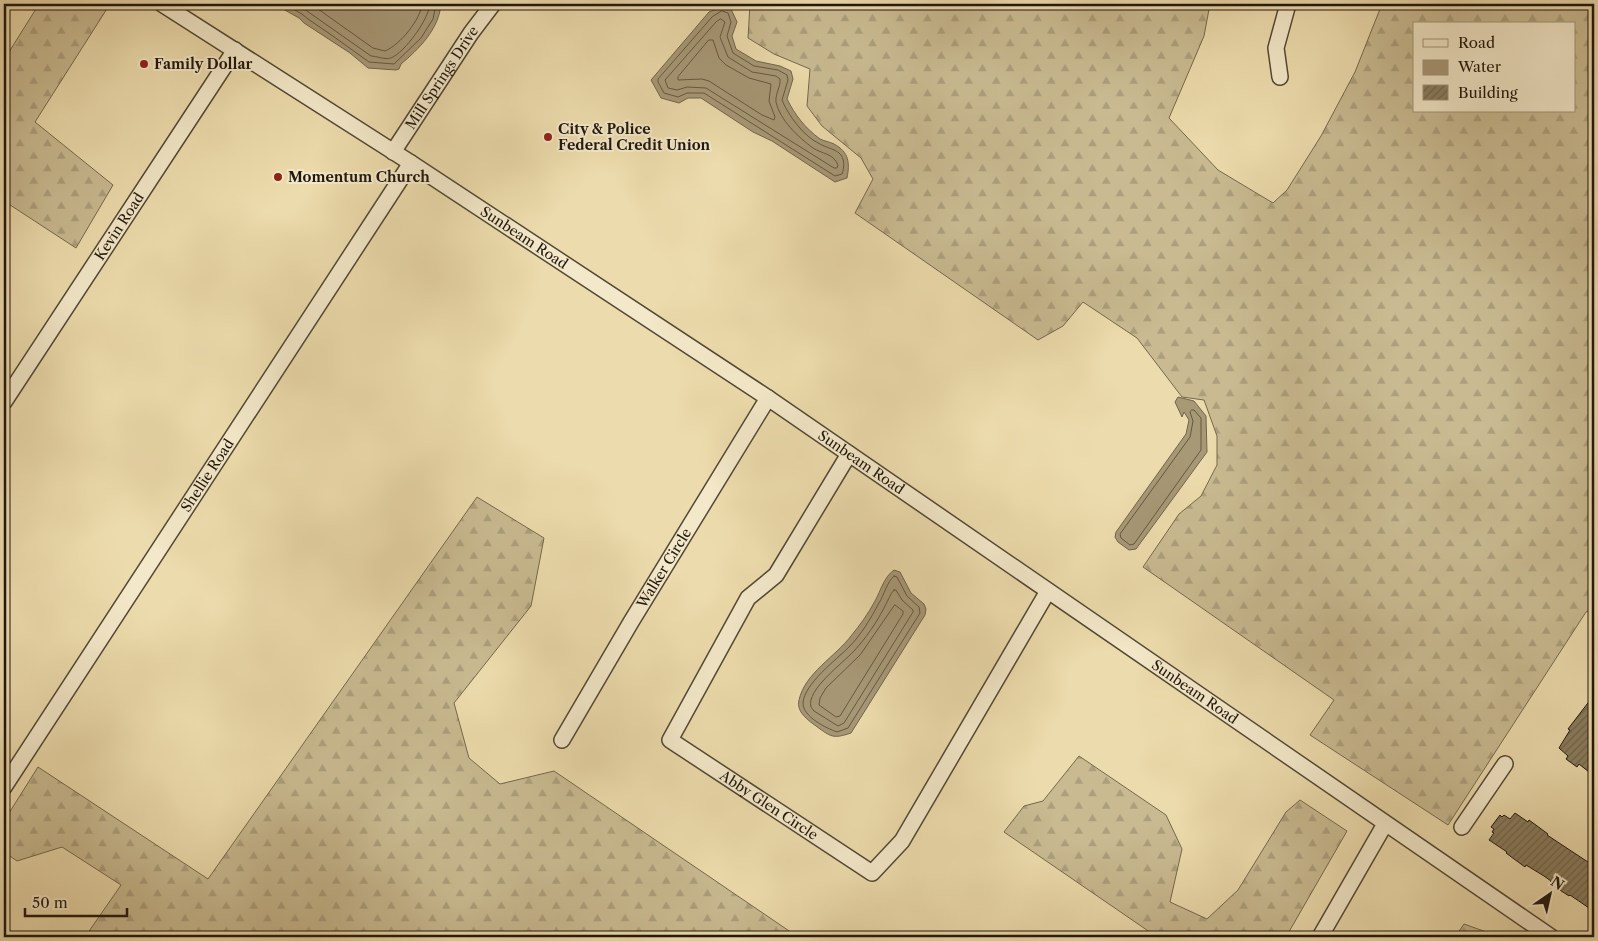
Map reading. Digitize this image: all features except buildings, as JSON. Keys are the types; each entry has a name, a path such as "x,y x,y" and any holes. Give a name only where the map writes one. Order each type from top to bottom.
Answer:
{"street":[{"name":"Sunbeam Road","path":"162,4 393,152 768,398 1551,937"},
{"name":"Mill Springs Drive","path":"393,152 471,33 493,4"},
{"path":"1280,77 1276,48 1288,4"},
{"name":"Kevin Road","path":"4,402 235,50"},
{"name":"Shellie Road","path":"4,787 411,164"},
{"name":"Walker Circle","path":"562,740 768,398"},
{"name":"Abby Glen Circle","path":"849,454 776,575 748,598 670,740 872,873 902,841 1048,591"},
{"path":"1462,827 1505,764"},
{"path":"1320,937 1385,824"}],"green space":[{"path":"39,4 110,4 35,122 113,185 76,248 4,201 4,60"},
{"path":"750,4 1210,4 1204,36 1169,118 1218,170 1273,203 1287,190 1321,136 1355,72 1382,4 1594,4 1594,608 1586,612 1448,825 1310,735 1334,700 1143,567 1179,514 1201,496 1217,465 1217,436 1204,400 1182,397 1137,338 1083,302 1063,326 1038,340 855,213 873,179 861,158 822,126 807,106 810,69 774,54 748,38"},
{"path":"477,497 544,538 531,606 454,703 469,758 500,784 554,771 798,937 85,937 121,885 62,847 17,861 4,852 4,821 38,767 208,879"},
{"path":"1079,756 1166,815 1182,849 1170,902 1207,919 1238,890 1286,812 1300,800 1347,831 1286,937 1157,937 1004,832 1024,806 1043,801"},
{"path":"1464,924 1492,934 1497,937 1455,937"}],"water":[{"path":"274,4 441,4 436,22 427,38 396,70 368,68 350,53 299,18"},
{"path":"723,6 731,9 737,22 732,36 736,49 756,61 780,66 791,71 793,79 787,99 805,126 820,139 834,144 843,151 848,163 847,178 835,182 701,98 688,98 679,103 661,98 651,80 709,12"},
{"path":"1178,397 1194,401 1206,416 1207,452 1136,549 1129,550 1118,542 1115,537 1116,532 1186,434 1189,420 1184,412 1182,417 1175,402"},
{"path":"894,570 900,572 911,593 924,604 926,609 925,615 851,733 840,736 829,735 801,712 799,700 802,690 814,673 858,628 885,580"}],"place":[{"name":"Family Dollar","path":"144,64"},
{"name":"City & Police Federal Credit Union","path":"548,137"},
{"name":"Momentum Church","path":"278,177"}]}
